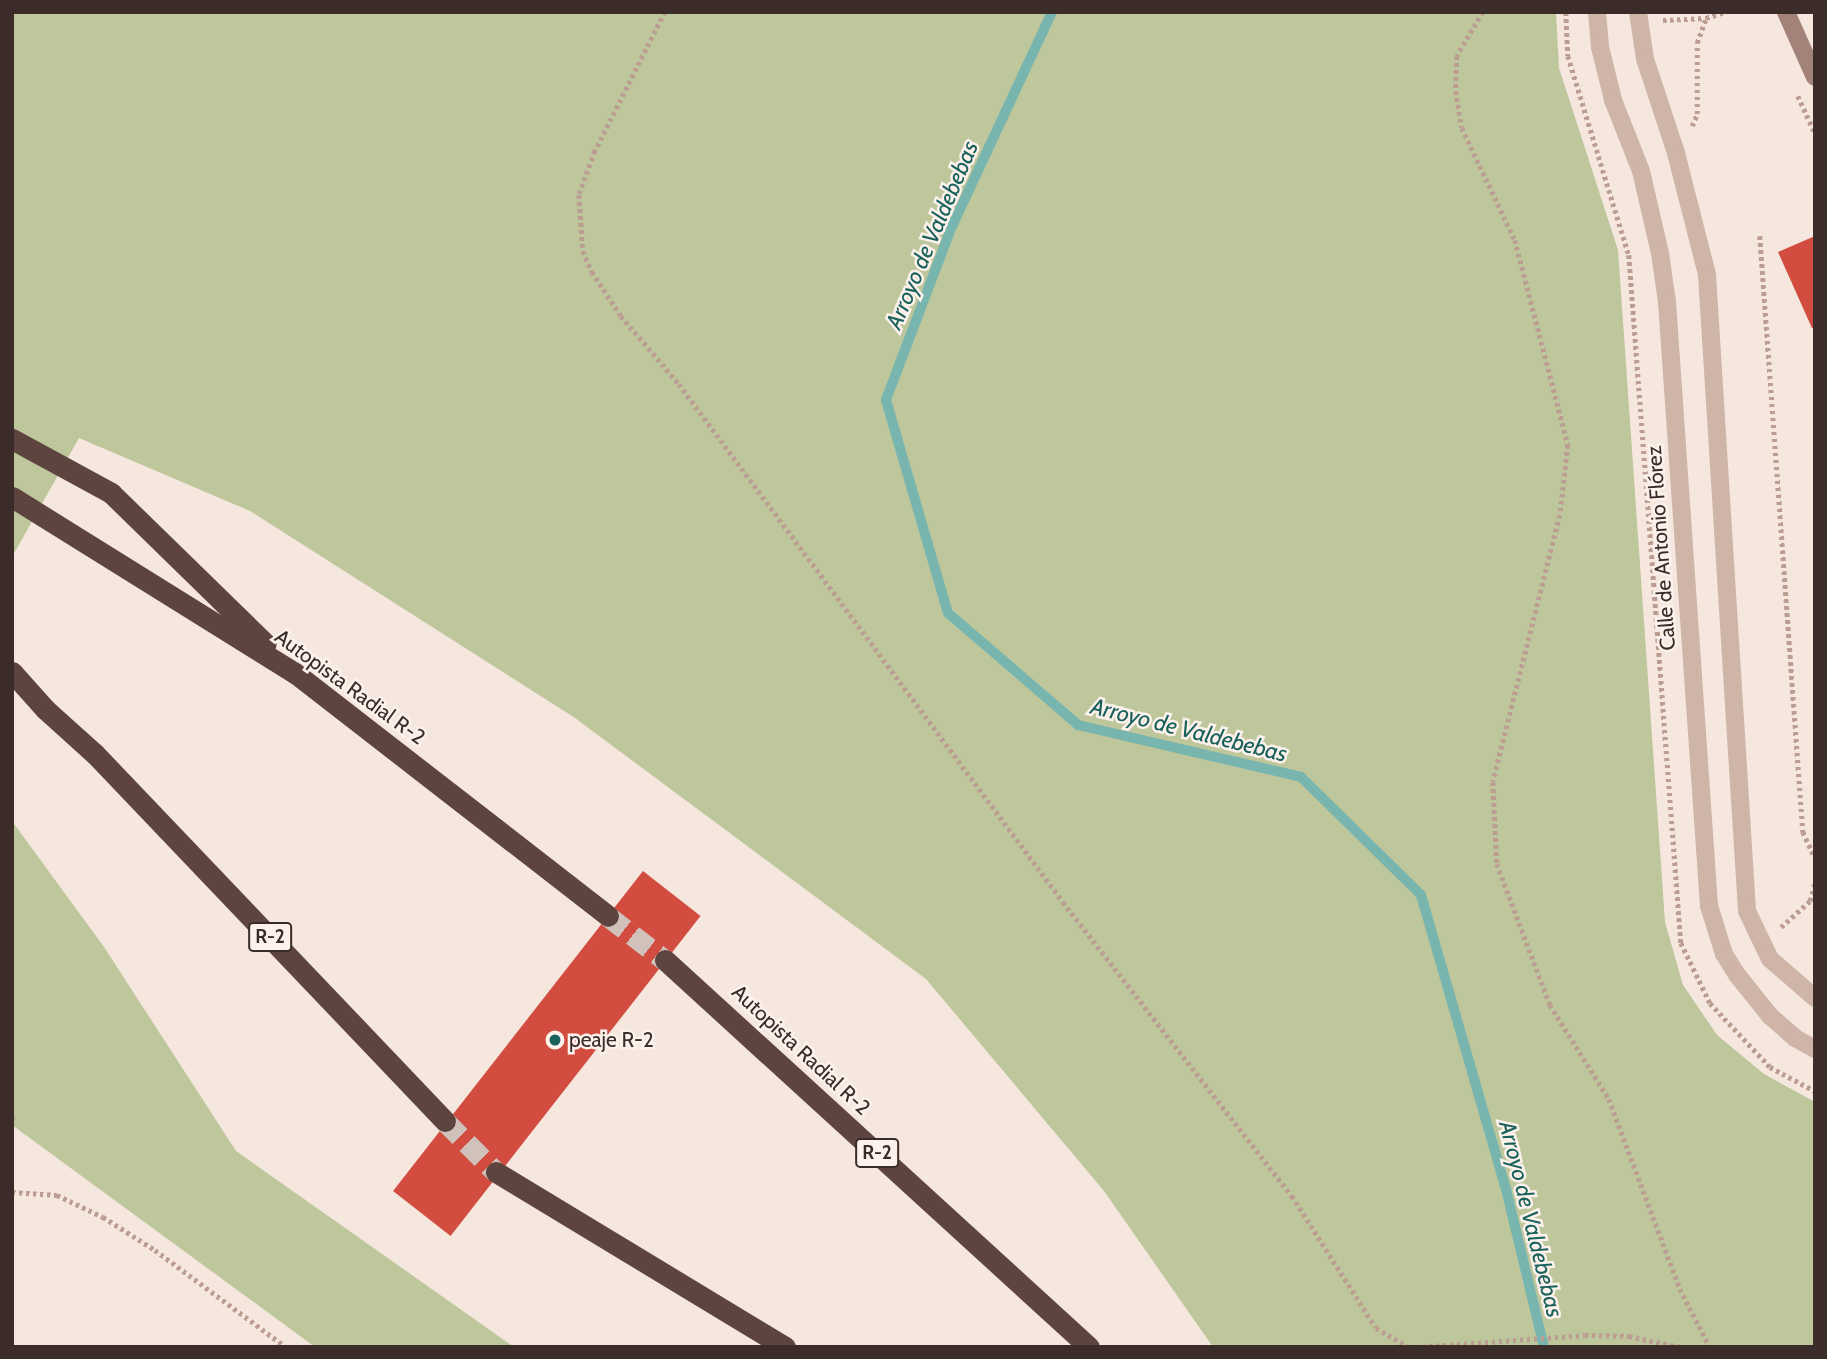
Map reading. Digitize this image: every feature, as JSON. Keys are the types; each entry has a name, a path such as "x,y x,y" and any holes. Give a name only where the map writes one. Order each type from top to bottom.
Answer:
{"highway":[{"path":"12,439 111,493 295,673"},
{"name":"Autopista Radial R-2","path":"12,498 295,673 607,916"},
{"name":"R-2","path":"12,672 45,709 95,754 445,1121"},
{"path":"12,684 45,709"},
{"name":"Autopista Radial R-2","path":"665,960 1089,1347"},
{"path":"496,1172 785,1347"}],"street":[{"name":"Calle de Antonio Flórez","path":"1597,12 1600,47 1613,100 1641,171 1660,253 1667,302 1709,906 1724,954 1738,976 1770,1016 1795,1038 1815,1049"},
{"path":"1638,12 1645,59 1676,153 1707,275 1747,911 1770,959 1815,998"},
{"path":"1786,12 1815,77"}],"path":[{"path":"665,12 595,151 579,195 583,251 592,272 621,316 679,384 1063,902 1292,1196 1376,1328 1409,1347"},
{"path":"1483,12 1457,56 1455,91 1462,128 1515,240 1568,445 1560,514 1493,782 1497,864 1550,1005 1609,1099 1680,1289 1710,1347"},
{"path":"1566,12 1569,56 1629,255 1681,943 1710,1003 1770,1067 1815,1091"},
{"path":"1659,20 1706,18 1724,12"},
{"path":"1690,131 1697,114 1696,43 1706,18"},
{"path":"1760,236 1803,832 1815,858"},
{"path":"1762,944 1810,901 1815,882"},
{"path":"12,1192 57,1195 103,1217 155,1250 286,1347"},
{"path":"1415,1347 1585,1335 1629,1336 1680,1347"}],"green space":[{"path":"12,12 1556,12 1559,68 1618,250 1665,922 1683,985 1717,1035 1764,1074 1815,1102 1815,1347 1213,1347 1104,1191 926,979 575,718 250,511 79,438 12,557"},
{"path":"12,821 104,947 236,1151 514,1347 315,1347 12,1125"}],"building":[{"path":"1815,236 1815,327 1812,328 1778,252"},
{"name":"peaje R-2","path":"643,871 701,916 451,1236 393,1191"}],"waterway":[{"name":"Arroyo de Valdebebas","path":"1052,12 952,226 886,400 948,613 1078,725 1301,777 1421,895 1506,1189 1544,1347"}],"tunnel":[{"path":"608,916 665,960"},
{"path":"445,1121 496,1172"}],"place":[{"name":"peaje R-2","path":"555,1040"}]}
